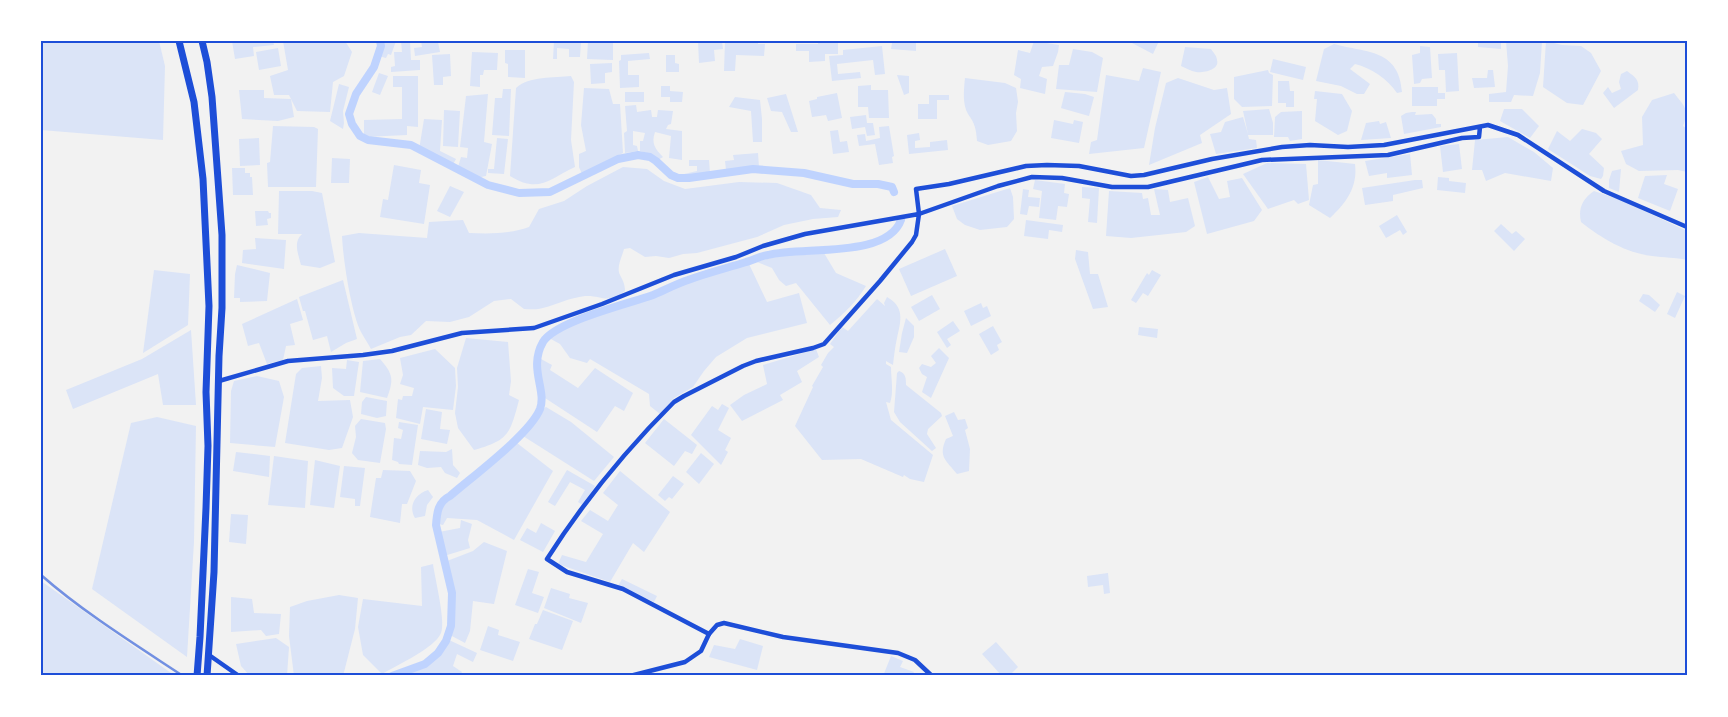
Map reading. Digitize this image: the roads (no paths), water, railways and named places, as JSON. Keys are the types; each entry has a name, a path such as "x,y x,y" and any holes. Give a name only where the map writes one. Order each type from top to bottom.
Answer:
{"highway":[{"path":"180,41 194,102 204,179 209,306 206,517 197,676"},
{"path":"202,41 212,97 222,235 222,308 214,572 207,676"}],"street":[{"path":"219,380 288,361 392,351 462,333 534,328 602,304 674,275 736,257 763,246 805,234 919,214 998,186 1032,177 1062,178 1112,187 1147,186 1262,160 1388,154 1462,138 1480,131 1488,125 1518,135 1592,184 1687,227"},
{"path":"709,634 623,589 567,572 547,559 599,487 674,402 743,366 804,351 824,344 912,242 916,235 919,214 916,189 949,184 1026,166 1065,165 1142,177 1212,159 1282,147 1384,145 1480,131"},
{"path":"1142,177 1147,186"},
{"path":"630,676 685,662 701,651 709,634 718,625 724,623 783,638 898,652 915,660 932,676"},
{"path":"209,655 239,676"}],"waterway":[{"path":"380,41 381,46 374,67 356,94 349,114 352,124 360,136 368,140 411,145 488,185 519,193 550,192 618,159 638,155 650,157 671,175 678,178 753,169 804,173 853,184 878,184 892,187 894,192"},
{"path":"392,676 425,664 438,653 446,641 451,626 452,593 436,525 439,508 446,498 513,442 534,419 542,402 537,361 543,342 550,334 577,320 653,295 695,277 762,256 842,249 879,241 893,232 901,220"}],"railway":[{"path":"41,575 92,615 183,676"}]}
